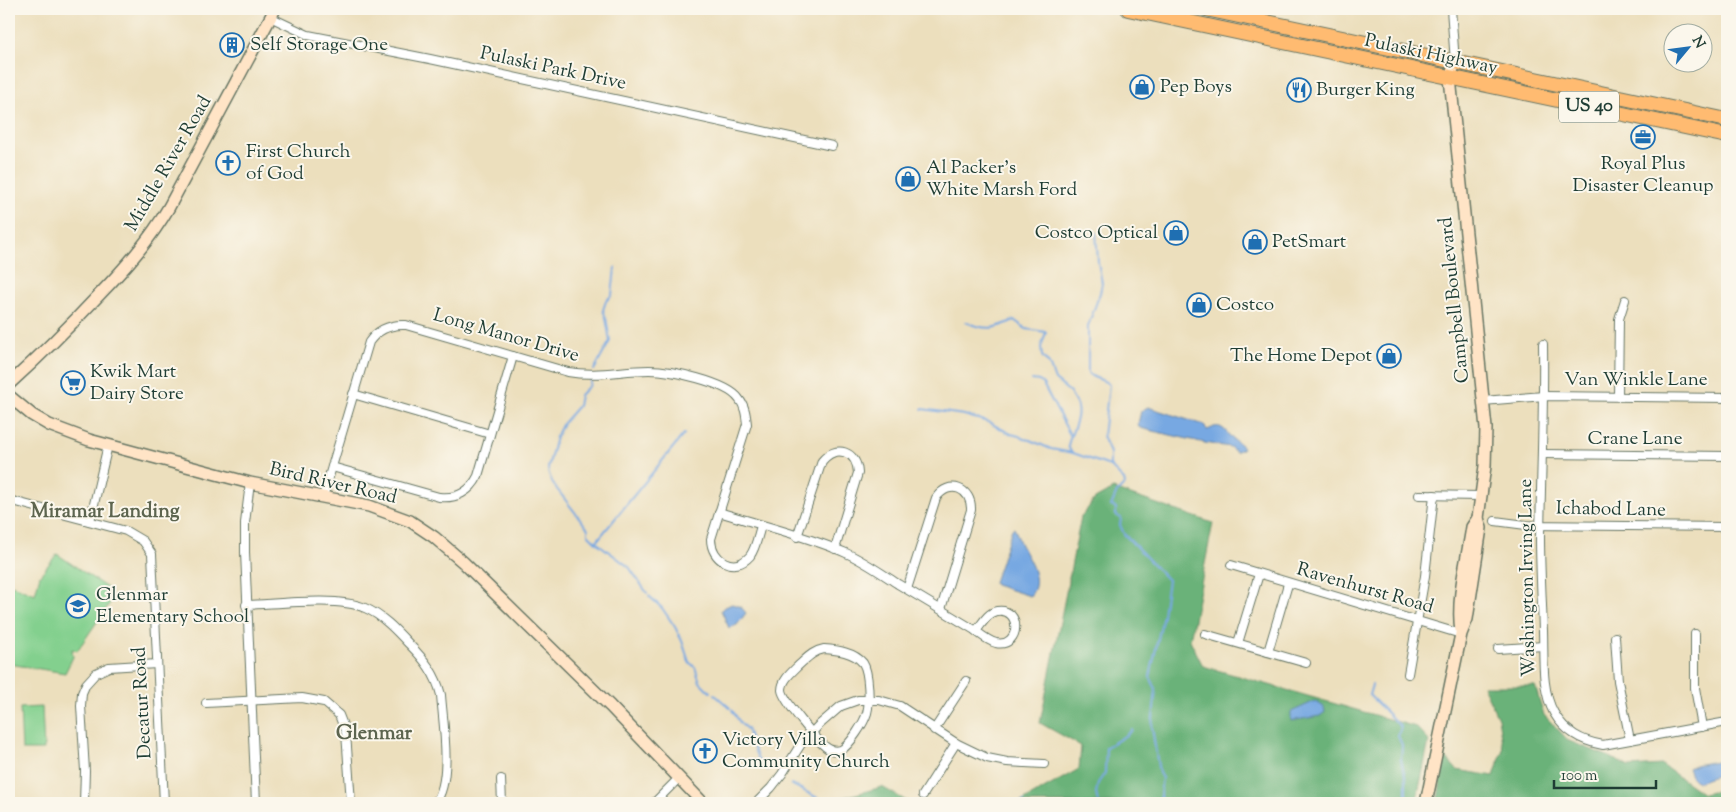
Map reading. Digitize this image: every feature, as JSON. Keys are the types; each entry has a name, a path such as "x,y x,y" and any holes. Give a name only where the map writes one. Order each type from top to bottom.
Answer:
{"highway":[{"name":"Pulaski Highway","path":"1128,9 1727,136"},
{"name":"Pulaski Highway","path":"1206,9 1727,120"}],"street":[{"path":"1450,78 1455,62 1451,9"},
{"name":"Pulaski Park Drive","path":"272,13 308,35 430,59 832,146"},
{"name":"Middle River Road","path":"9,384 42,354 128,265 158,225 272,13"},
{"name":"Campbell Boulevard","path":"1426,803 1461,634 1467,619 1481,528 1478,518 1486,444 1450,78"},
{"path":"1618,396 1619,319 1625,300"},
{"name":"Long Manor Drive","path":"323,497 369,342 378,331 391,325 406,325 583,375 646,370 668,372 725,388 732,392 744,406 746,424 711,539 711,545 716,556 726,563 738,563 749,557 754,550 762,526"},
{"name":"Washington Irving Lane","path":"1543,344 1541,595 1547,692 1554,712 1564,728 1573,735 1603,745 1727,722"},
{"path":"332,467 439,497 453,497 466,491 476,481 513,356"},
{"path":"353,394 490,434"},
{"name":"Bird River Road","path":"9,396 32,415 67,433 250,483 369,506 399,516 421,527 463,562 596,692 703,803"},
{"name":"Van Winkle Lane","path":"1483,401 1544,396 1727,398"},
{"path":"90,521 108,445"},
{"path":"797,537 822,461 832,452 845,452 855,460 858,473 835,549"},
{"name":"Crane Lane","path":"1542,454 1727,456"},
{"path":"250,483 245,523 246,605 256,803"},
{"path":"907,589 936,498 940,492 947,488 962,490 970,498 971,510 941,609"},
{"path":"1419,495 1481,496"},
{"path":"1408,674 1425,576 1434,495"},
{"name":"Decatur Road","path":"9,500 126,531 144,541 152,554 164,803"},
{"path":"719,512 835,549 859,560 993,642 1002,643 1013,636 1016,624 1009,614 997,611 988,616 976,631"},
{"name":"Ichabod Lane","path":"1495,521 1507,524 1541,526 1727,527"},
{"name":"Ravenhurst Road","path":"1231,566 1461,634"},
{"path":"1238,643 1259,574"},
{"path":"1268,652 1288,584"},
{"path":"246,605 350,603 376,614 403,637 425,660 439,686 441,695 445,771 443,792 435,803"},
{"path":"1205,634 1306,663"},
{"path":"1695,634 1695,688 1702,727"},
{"path":"1616,637 1618,681 1630,740"},
{"path":"1498,649 1544,646"},
{"path":"824,649 850,654 858,658 866,668 868,700 865,718 846,748 830,750 820,742 787,702 782,688 787,677 812,652 824,649"},
{"path":"84,803 86,781 81,706 82,693 86,684 96,673 109,666 158,664"},
{"path":"934,730 966,681"},
{"path":"206,703 311,698 324,702 336,711 343,722 346,733 351,803"},
{"path":"756,803 776,782 801,744 812,732 841,706 847,703 868,700 888,702 900,706 956,743 996,761 1044,764"},
{"path":"922,794 956,743"},
{"path":"654,803 679,778"},
{"path":"501,779 502,803"}],"green space":[{"path":"1113,489 1213,523 1190,640 1203,666 1416,727 1429,741 1416,803 1019,803 1079,769 1081,746 1040,723 1081,517 1095,499"},
{"path":"57,554 110,590 112,600 77,651 72,649 73,657 65,673 9,664 9,584 35,594 40,575"},
{"path":"1483,686 1535,686 1544,715 1569,741 1610,757 1629,767 1662,765 1703,794 1727,788 1727,803 1437,803 1445,757 1457,770 1494,776 1503,749 1498,718"},
{"path":"42,707 44,750 22,750 20,708"},
{"path":"882,787 910,803 801,803 833,800"}],"water":[{"path":"1148,407 1204,425 1207,430 1220,427 1243,448 1236,452 1230,447 1140,428 1138,424 1141,411"},
{"path":"1014,528 1035,576 1034,590 1030,596 995,585 994,582 1012,529"},
{"path":"732,604 741,607 746,613 737,625 729,628 721,610"},
{"path":"1315,701 1324,707 1325,712 1320,716 1291,721 1291,712"},
{"path":"1727,759 1727,772 1697,782 1691,776 1688,768 1695,765"}],"waterway":[{"path":"1096,232 1098,262 1102,283 1088,326 1088,373 1109,385 1103,436 1110,453 1110,466"},
{"path":"594,370 610,341 603,310 606,301 612,295 615,268"},
{"path":"966,322 979,327 991,328 1014,320 1026,329 1046,332 1041,347 1042,356 1049,364 1055,380 1070,392 1077,407 1076,422 1068,446 1071,452"},
{"path":"591,376 590,385 580,395 578,406 563,423 556,437 548,468 549,474 553,484 588,529 588,534 629,567 647,593"},
{"path":"1032,380 1043,384 1070,435"},
{"path":"922,409 964,415 988,422 1011,434 1051,449 1073,453 1110,466 1124,480 1125,484 1117,492 1111,506 1116,508 1116,515 1121,518 1120,525 1124,534 1168,580 1150,677 1156,689 1152,727 1159,773 1162,778 1160,795 1162,803"},
{"path":"596,542 684,434"},
{"path":"649,596 662,608 675,627 689,662 695,667 700,682 710,692"},
{"path":"1372,685 1369,695 1401,727 1398,736 1402,745 1401,760 1406,780 1406,802"},
{"path":"714,694 730,708"},
{"path":"732,710 741,724 747,729 758,760 768,770"},
{"path":"1098,803 1096,793 1098,783 1105,773 1106,747 1132,730"},
{"path":"791,784 827,803"},
{"path":"1401,803 1407,803"}],"place":[{"name":"Self Storage One","path":"232,45"},
{"name":"Pep Boys","path":"1142,87"},
{"name":"Burger King","path":"1299,90"},
{"name":"Royal Plus Disaster Cleanup","path":"1643,137"},
{"name":"First Church of God","path":"228,163"},
{"name":"Al Packer's White Marsh Ford","path":"908,179"},
{"name":"Costco Optical","path":"1176,233"},
{"name":"PetSmart","path":"1255,242"},
{"name":"Costco","path":"1199,305"},
{"name":"The Home Depot","path":"1389,356"},
{"name":"Kwik Mart Dairy Store","path":"73,383"},
{"name":"Glenmar Elementary School","path":"78,606"},
{"name":"Victory Villa Community Church","path":"705,751"}],"district":[{"name":"Miramar Landing","path":"105,512"},
{"name":"Glenmar","path":"374,734"}]}
